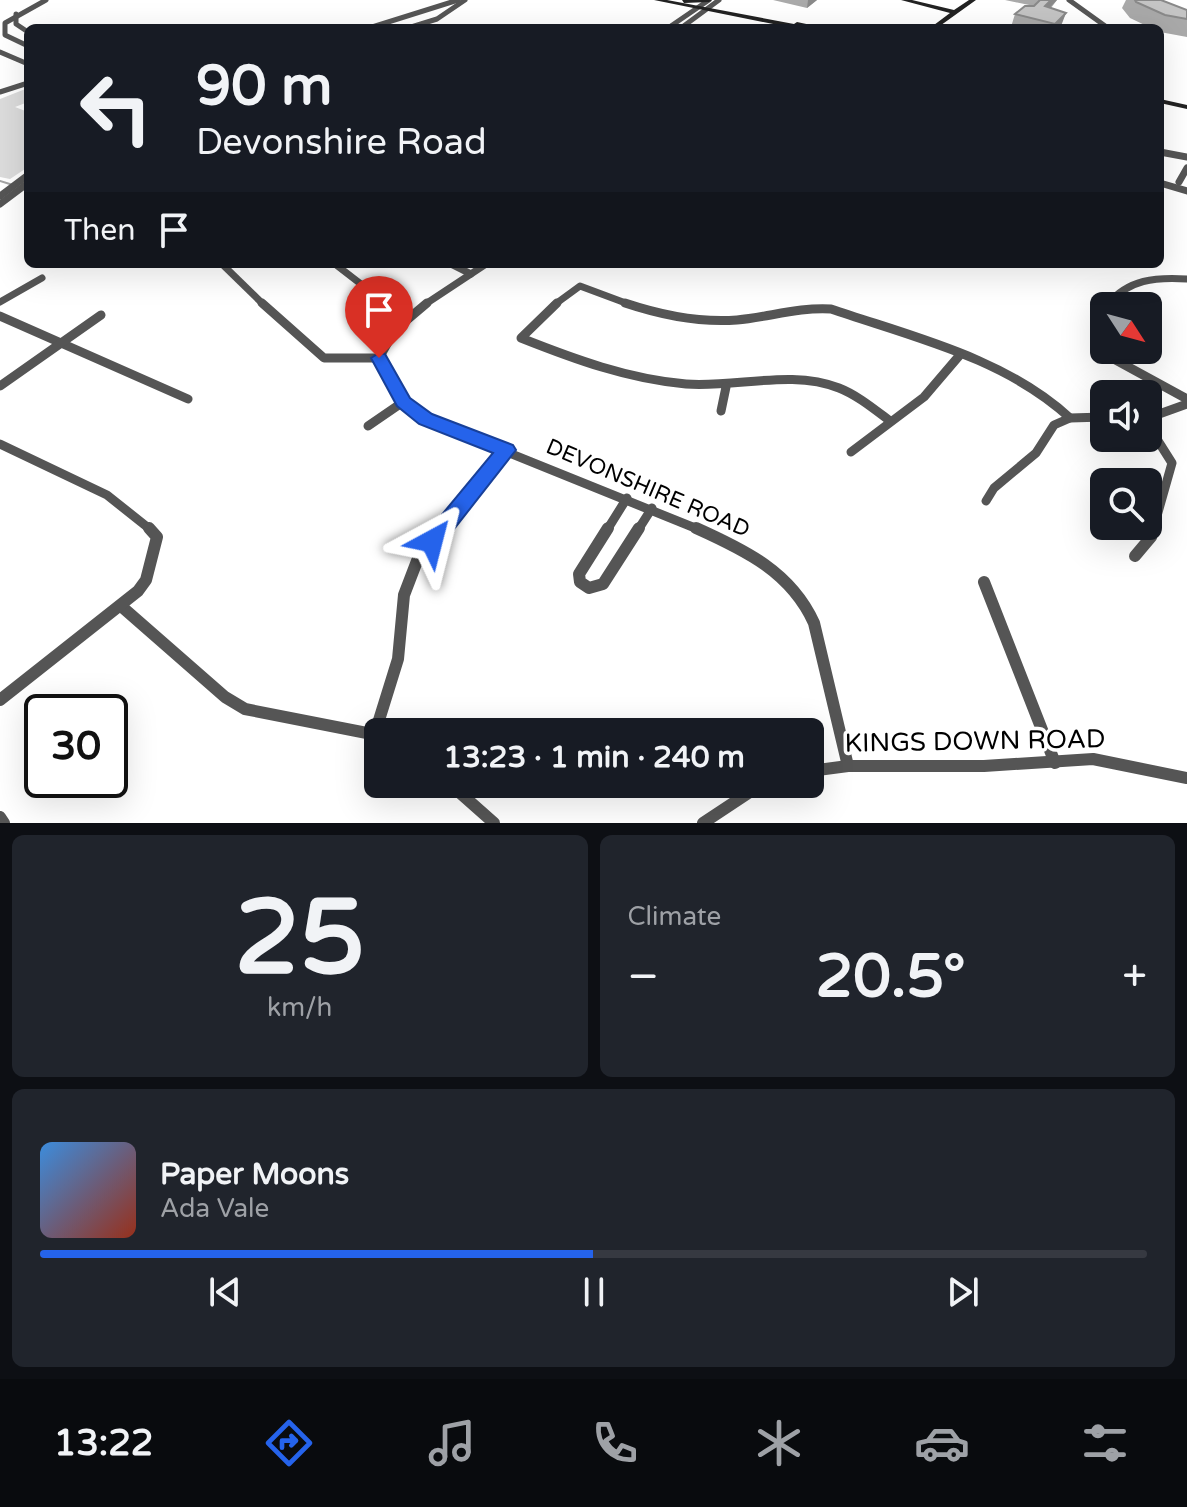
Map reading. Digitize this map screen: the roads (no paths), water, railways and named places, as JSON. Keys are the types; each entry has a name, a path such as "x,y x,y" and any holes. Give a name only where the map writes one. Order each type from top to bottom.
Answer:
{"main road":[{"path":"657,0 798,24"},
{"path":"719,0 724,9 751,16"},
{"path":"904,0 949,11"},
{"path":"937,24 960,0"},
{"path":"927,24 973,0"},
{"path":"676,2 781,24"},
{"path":"676,2 682,15"},
{"path":"1164,100 1187,105"}],"street":[{"path":"24,44 3,36 5,23 16,14 46,0"},
{"path":"422,24 433,21 462,0"},
{"path":"382,24 462,0"},
{"path":"672,24 682,15 719,0"},
{"path":"1069,0 1102,24"},
{"path":"1079,0 1112,24"},
{"path":"685,24 702,7"},
{"path":"16,14 16,24 24,29"},
{"path":"0,52 24,60"},
{"path":"0,92 24,84"},
{"path":"1164,153 1187,157"},
{"path":"1179,182 1186,166"},
{"path":"0,196 24,178"},
{"path":"1164,184 1187,191"},
{"path":"0,204 24,186"},
{"path":"226,268 324,358 379,358 384,341 409,318 480,268"},
{"path":"340,268 377,299 409,318"},
{"path":"459,268 471,274"},
{"path":"0,302 42,278"},
{"path":"1117,292 1136,281 1187,279"},
{"path":"890,421 854,396 829,384 809,381 726,387 640,379 586,365 521,338 549,309 580,286 662,314 704,321 736,320 789,308 831,309 1021,379 1054,399 1070,418"},
{"path":"0,386 101,315"},
{"path":"0,316 188,399"},
{"path":"851,452 890,421 925,399 945,379 959,356"},
{"name":"DEVONSHIRE ROAD","path":"379,358 403,402 425,419 652,508 749,552 773,569 804,601 814,623 848,766"},
{"path":"1122,364 1187,402 1173,412 1162,415"},
{"path":"721,411 726,387"},
{"path":"368,426 403,402"},
{"path":"986,501 994,488 1036,453 1054,425 1070,418 1090,417"},
{"path":"0,444 140,517 157,537 146,580 121,606 0,700"},
{"path":"1135,556 1151,537 1172,463 1162,447"},
{"path":"381,718 398,659 404,595 417,561 506,450"},
{"path":"627,498 579,574 580,582 589,588 603,584 652,508"},
{"path":"984,582 1055,763"},
{"path":"121,606 225,697 245,709 364,732"},
{"name":"KINGS DOWN ROAD","path":"824,769 848,766 1055,763 1093,759 1166,771 1187,778"},
{"path":"466,798 494,823"},
{"path":"703,823 741,798"},
{"path":"0,817 4,823"}],"waterway":[{"path":"0,181 13,185"}]}
